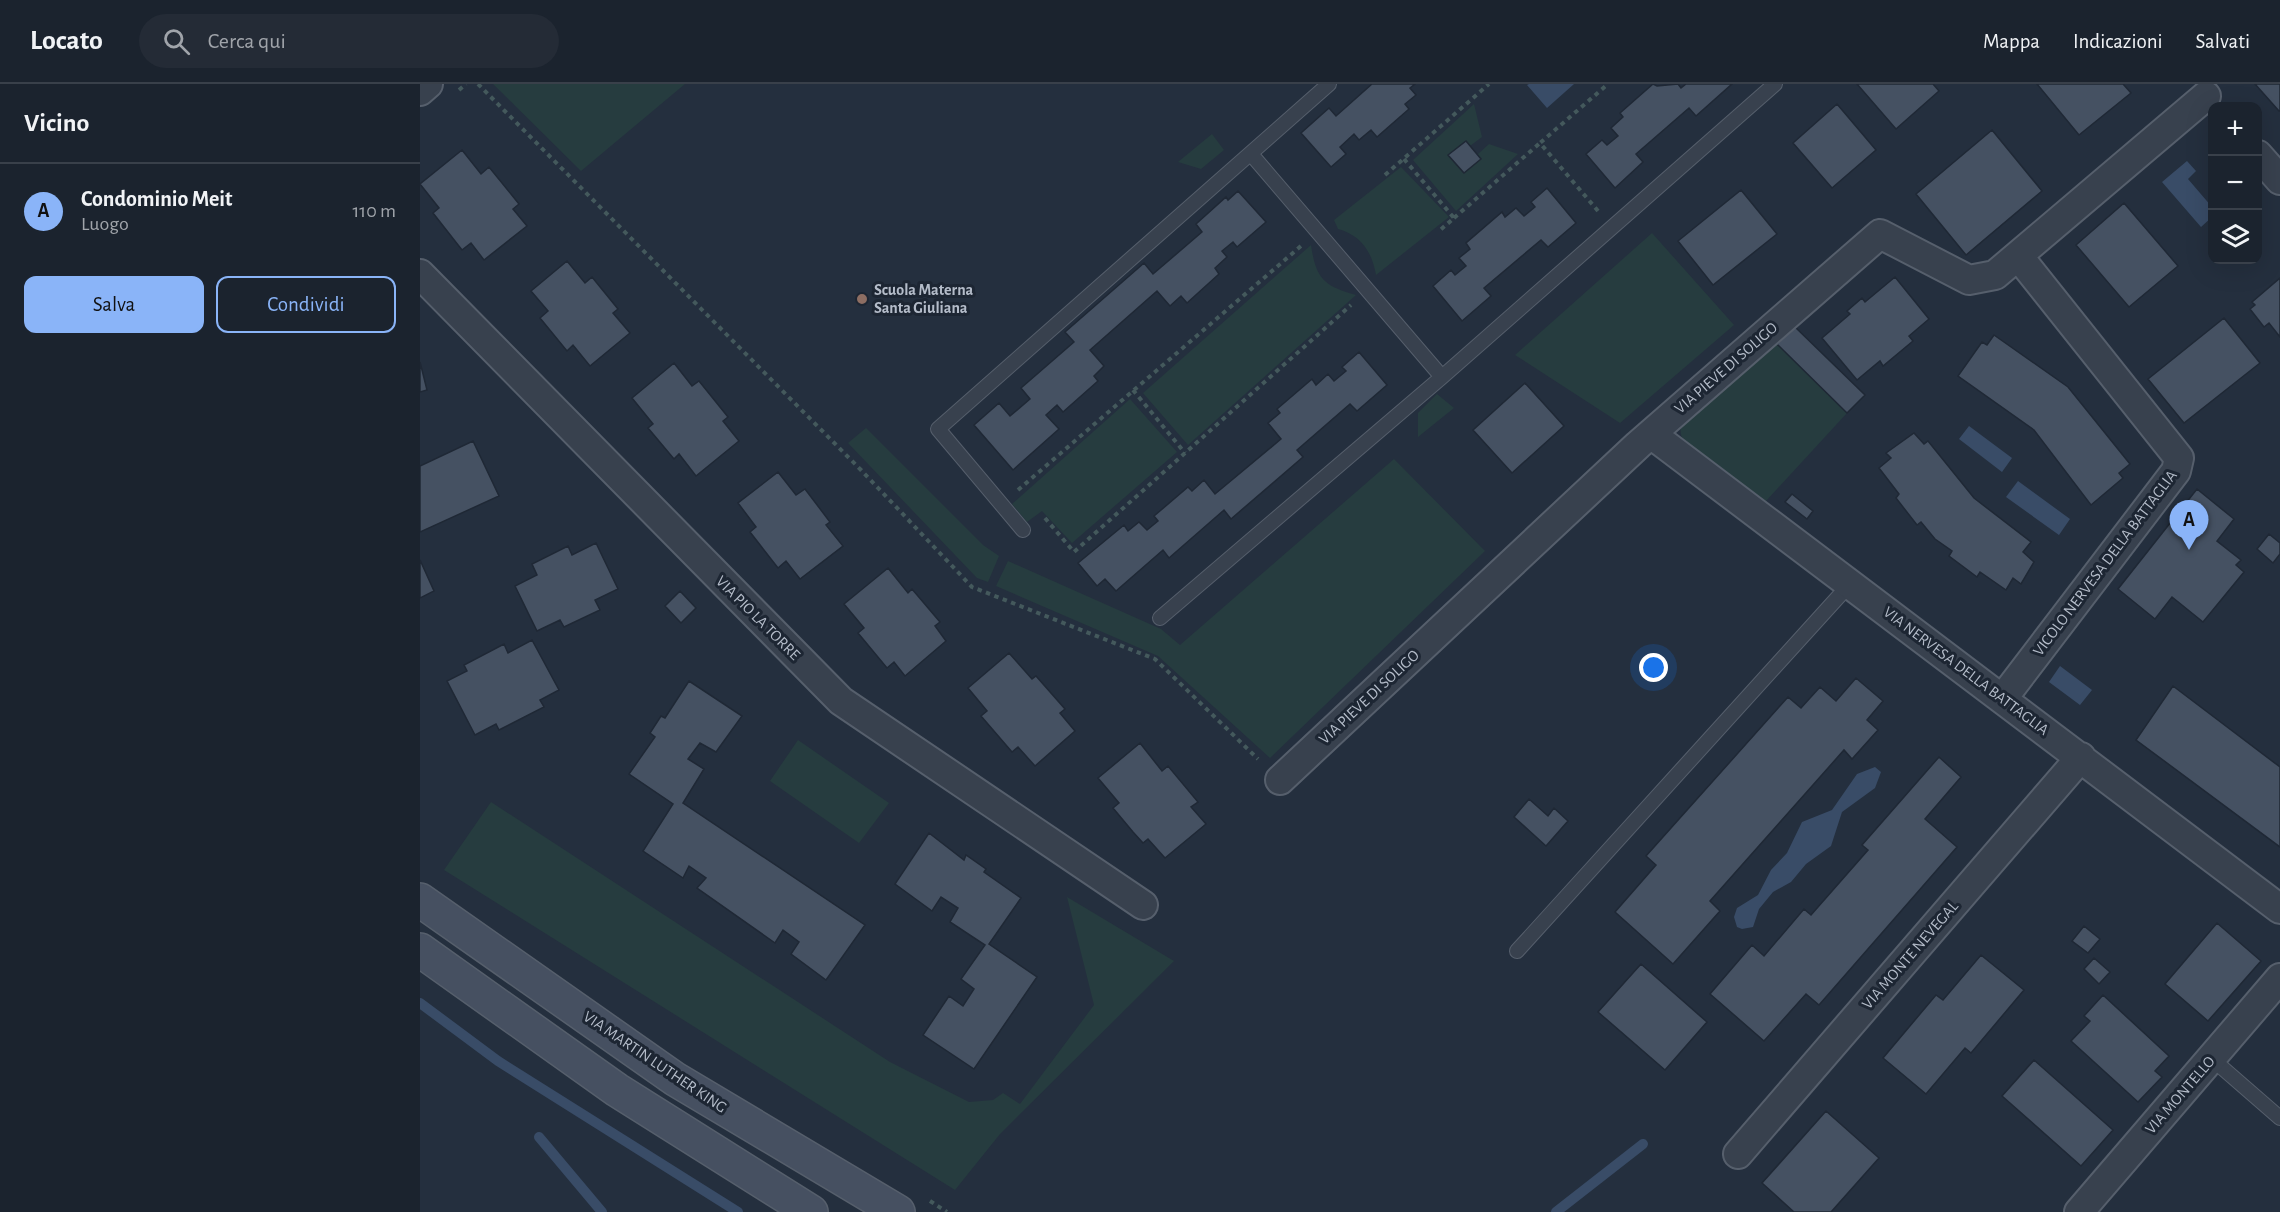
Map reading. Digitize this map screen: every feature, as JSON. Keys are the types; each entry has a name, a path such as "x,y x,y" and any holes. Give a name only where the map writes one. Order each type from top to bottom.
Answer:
{"main road":[{"name":"VIA MARTIN LUTHER KING","path":"420,900 675,1079 898,1212"},
{"path":"420,950 617,1090 811,1212"}],"street":[{"path":"420,91 428,84"},
{"name":"VIA PIEVE DI SOLIGO","path":"1280,780 1651,434 1880,234 1969,280 1995,275 2206,96"},
{"path":"2259,156 2280,180"},
{"name":"VICOLO NERVESA DELLA BATTAGLIA","path":"2003,698 2176,471 2179,458 2019,257"},
{"name":"VIA PIO LA TORRE","path":"420,274 841,701 1143,904"},
{"name":"VIA NERVESA DELLA BATTAGLIA","path":"1651,434 2280,909"},
{"name":"VIA MONTE NEVEGAL","path":"1738,1154 2081,757"},
{"name":"VIA MONTELLO","path":"2079,1212 2280,978"}],"lane":[{"path":"1023,530 938,429 1329,84"},
{"path":"1160,618 1442,377 1775,84"},
{"path":"1251,154 1442,377"},
{"path":"1517,951 1850,584"},
{"path":"2211,1058 2280,1118"}],"path":[{"path":"478,84 852,462 972,587 1155,659 1280,780"},
{"path":"1385,175 1489,84"},
{"path":"1438,232 1608,84"},
{"path":"1540,143 1612,228"},
{"path":"1404,159 1454,218"},
{"path":"1001,504 1317,232"},
{"path":"1023,530 1042,515 1074,552 1368,291"},
{"path":"1133,390 1185,453"}],"green space":[{"path":"493,84 685,84 581,171"},
{"path":"1474,104 1482,137 1470,146 1465,141 1448,155 1463,173 1480,159 1477,155 1489,144 1518,154 1456,211 1413,160"},
{"path":"1212,134 1224,150 1201,169 1178,162"},
{"path":"1401,167 1449,217 1376,275 1372,259 1364,246 1353,235 1338,229 1334,220"},
{"path":"1652,233 1734,325 1620,423 1515,355"},
{"path":"1311,245 1316,266 1323,279 1336,288 1356,295 1188,445 1143,393"},
{"path":"1774,340 1847,413 1766,501 1698,454 1683,439 1681,430 1682,421"},
{"path":"1437,394 1454,408 1418,437 1418,413"},
{"path":"1130,399 1177,452 1072,543 1042,511 1027,522 1012,504"},
{"path":"866,428 983,545 999,556 988,582 977,578 848,443"},
{"path":"1394,459 1485,551 1270,758 1158,656 996,586 1008,561 1161,629 1180,645"},
{"path":"798,740 889,803 859,843 770,781"},
{"path":"491,802 890,1062 969,1102 993,1100 1003,1093 1020,1104 1094,1005 1067,897 1174,961 1000,1134 955,1190 444,870"}],"water":[{"path":"1574,84 1547,108 1527,85"},
{"path":"2187,161 2196,171 2188,179 2208,202 2208,221 2201,227 2162,182"},
{"path":"1969,426 2012,458 2002,472 1959,439"},
{"path":"2018,481 2070,519 2059,535 2006,497"},
{"path":"2060,666 2092,690 2080,705 2049,682"},
{"path":"1875,767 1881,772 1875,788 1842,812 1831,846 1806,864 1791,882 1773,892 1759,909 1753,927 1742,929 1737,927 1734,917 1737,908 1758,895 1771,870 1787,853 1802,822 1832,810 1857,774"}],"building":[{"path":"1372,84 1415,84 1410,88 1416,95 1405,104 1409,109 1377,137 1371,130 1359,140 1354,134 1340,147 1346,154 1331,167 1301,133 1329,108 1336,116"},
{"path":"1653,84 1657,86 1678,84 1681,88 1686,84 1732,84 1696,116 1689,108 1636,154 1643,162 1615,188 1586,154 1602,140 1607,145 1618,136 1611,128 1623,117 1620,113"},
{"path":"1857,84 1933,84 1939,91 1896,129"},
{"path":"2037,84 2123,84 2131,93 2079,135"},
{"path":"2255,84 2280,84 2280,111 2279,111"},
{"path":"1837,104 1876,150 1832,188 1793,143"},
{"path":"1992,130 2042,191 1966,255 1916,194"},
{"path":"1466,141 1481,159 1464,173 1448,155"},
{"path":"462,150 481,174 489,167 519,204 513,209 527,226 484,260 471,243 462,250 433,213 439,208 420,184"},
{"path":"1547,188 1576,223 1548,247 1541,240 1484,288 1491,296 1462,321 1433,286 1451,270 1455,275 1466,266 1459,258 1470,249 1466,243 1502,212 1505,217 1516,208 1524,216 1535,207 1531,202"},
{"path":"1741,190 1777,234 1713,285 1678,241"},
{"path":"1238,191 1266,222 1237,247 1233,242 1222,251 1227,257 1215,268 1219,274 1187,303 1181,296 1170,306 1157,291 1090,350 1104,366 1094,376 1098,381 1063,412 1057,405 1046,415 1059,429 1013,470 974,425 999,403 1010,416 1030,399 1021,388 1074,342 1065,332 1144,263 1153,274 1202,232 1196,224 1226,197 1228,200"},
{"path":"2124,203 2178,266 2129,307 2076,245"},
{"path":"567,261 585,283 592,277 618,309 613,313 630,333 590,366 573,345 567,351 540,318 548,311 531,291"},
{"path":"1895,277 1929,319 1909,336 1913,341 1883,366 1880,361 1857,380 1822,338 1850,314 1847,311 1862,298 1865,302"},
{"path":"2280,278 2280,337 2269,323 2264,327 2250,309 2255,305 2252,302"},
{"path":"2224,318 2260,363 2184,423 2148,379"},
{"path":"1795,327 1865,395 1847,413 1777,344"},
{"path":"1994,335 2068,387 2130,464 2119,473 2123,478 2091,505 2034,430 1958,376 1982,342 1987,345"},
{"path":"1359,352 1387,385 1357,411 1350,404 1297,450 1303,457 1231,519 1224,510 1169,558 1163,550 1116,591 1105,579 1097,586 1078,563 1124,525 1128,531 1139,522 1147,530 1158,521 1154,516 1188,487 1192,491 1204,480 1215,494 1281,439 1268,423 1280,413 1277,409 1312,379 1316,385 1328,374 1334,381 1346,371 1342,367"},
{"path":"420,362 427,390 420,392"},
{"path":"674,363 692,386 699,381 728,417 723,421 739,441 696,476 679,454 674,459 648,428 653,424 632,398"},
{"path":"1525,383 1564,426 1512,473 1473,430"},
{"path":"1914,433 1924,444 1928,441 1974,498 2031,542 2023,552 2034,562 2021,584 2013,578 2006,590 1980,572 1977,577 1949,556 1952,551 1935,539 1921,522 1917,525 1896,498 1899,494 1879,468 1891,458 1886,453"},
{"path":"473,441 499,496 420,532 420,466"},
{"path":"778,472 796,495 805,489 830,522 826,525 843,546 800,579 786,561 778,568 750,532 756,527 738,503"},
{"path":"2197,489 2234,519 2217,541 2241,560 2236,565 2244,572 2203,622 2172,597 2155,619 2118,589"},
{"path":"1792,494 1813,511 1807,519 1785,502"},
{"path":"2269,534 2280,543 2280,554 2273,563 2257,549"},
{"path":"596,543 618,589 595,600 600,610 564,627 560,620 537,631 515,586 537,575 532,564 568,546 572,555"},
{"path":"420,560 434,591 420,598"},
{"path":"888,568 908,593 912,589 940,622 935,626 946,641 905,676 894,662 887,668 858,633 864,628 844,604"},
{"path":"680,591 696,608 681,623 665,606"},
{"path":"532,640 559,690 540,700 544,707 499,730 496,724 475,735 447,681 467,671 464,665 504,644 508,653"},
{"path":"1009,653 1032,679 1036,676 1065,709 1060,713 1075,731 1035,766 1018,747 1012,752 981,716 987,711 968,688"},
{"path":"1856,678 1883,701 1867,720 1878,730 1852,759 1844,750 1710,901 1720,911 1673,964 1615,912 1656,865 1646,856 1788,697 1801,708 1820,687 1836,701"},
{"path":"689,681 742,716 716,752 700,743 688,759 704,769 683,803 865,925 826,980 791,954 799,942 783,930 775,943 697,888 706,878 689,866 683,878 643,851 673,804 629,774 655,737 650,733 661,716 665,718"},
{"path":"2173,686 2280,767 2280,847 2136,740"},
{"path":"1140,743 1162,771 1168,766 1198,802 1191,807 1206,824 1165,858 1148,839 1143,843 1133,832 1113,808 1119,803 1098,778"},
{"path":"1939,757 1961,777 1925,819 1957,847 1819,1005 1806,994 1764,1041 1710,994 1752,945 1764,956 1804,909 1811,915 1868,850 1862,845"},
{"path":"1529,799 1548,816 1554,808 1568,821 1546,846 1514,817"},
{"path":"929,833 964,860 966,855 986,869 984,872 1021,898 989,944 1037,977 974,1069 923,1035 949,996 963,1006 974,989 961,979 985,945 950,922 958,908 941,897 932,911 895,884"},
{"path":"2217,923 2261,961 2208,1021 2165,984"},
{"path":"2084,926 2100,939 2088,953 2072,941"},
{"path":"1981,955 2024,990 1971,1053 1965,1048 1926,1094 1883,1058 1936,995 1943,1000"},
{"path":"2094,958 2110,972 2099,984 2084,969"},
{"path":"1641,964 1707,1022 1665,1070 1598,1012"},
{"path":"2103,995 2169,1056 2155,1071 2162,1077 2138,1102 2071,1041 2090,1021 2084,1016"},
{"path":"2034,1060 2113,1130 2081,1166 2002,1096"},
{"path":"1826,1111 1879,1158 1831,1212 1794,1212 1762,1183"}],"waterway":[{"path":"420,1003 498,1061 738,1212"},
{"path":"539,1137 602,1212"},
{"path":"1556,1212 1643,1144"}],"place":[{"name":"Scuola Materna Santa Giuliana","path":"862,299"},
{"name":"Condominio Meit","path":"2189,550"}]}
